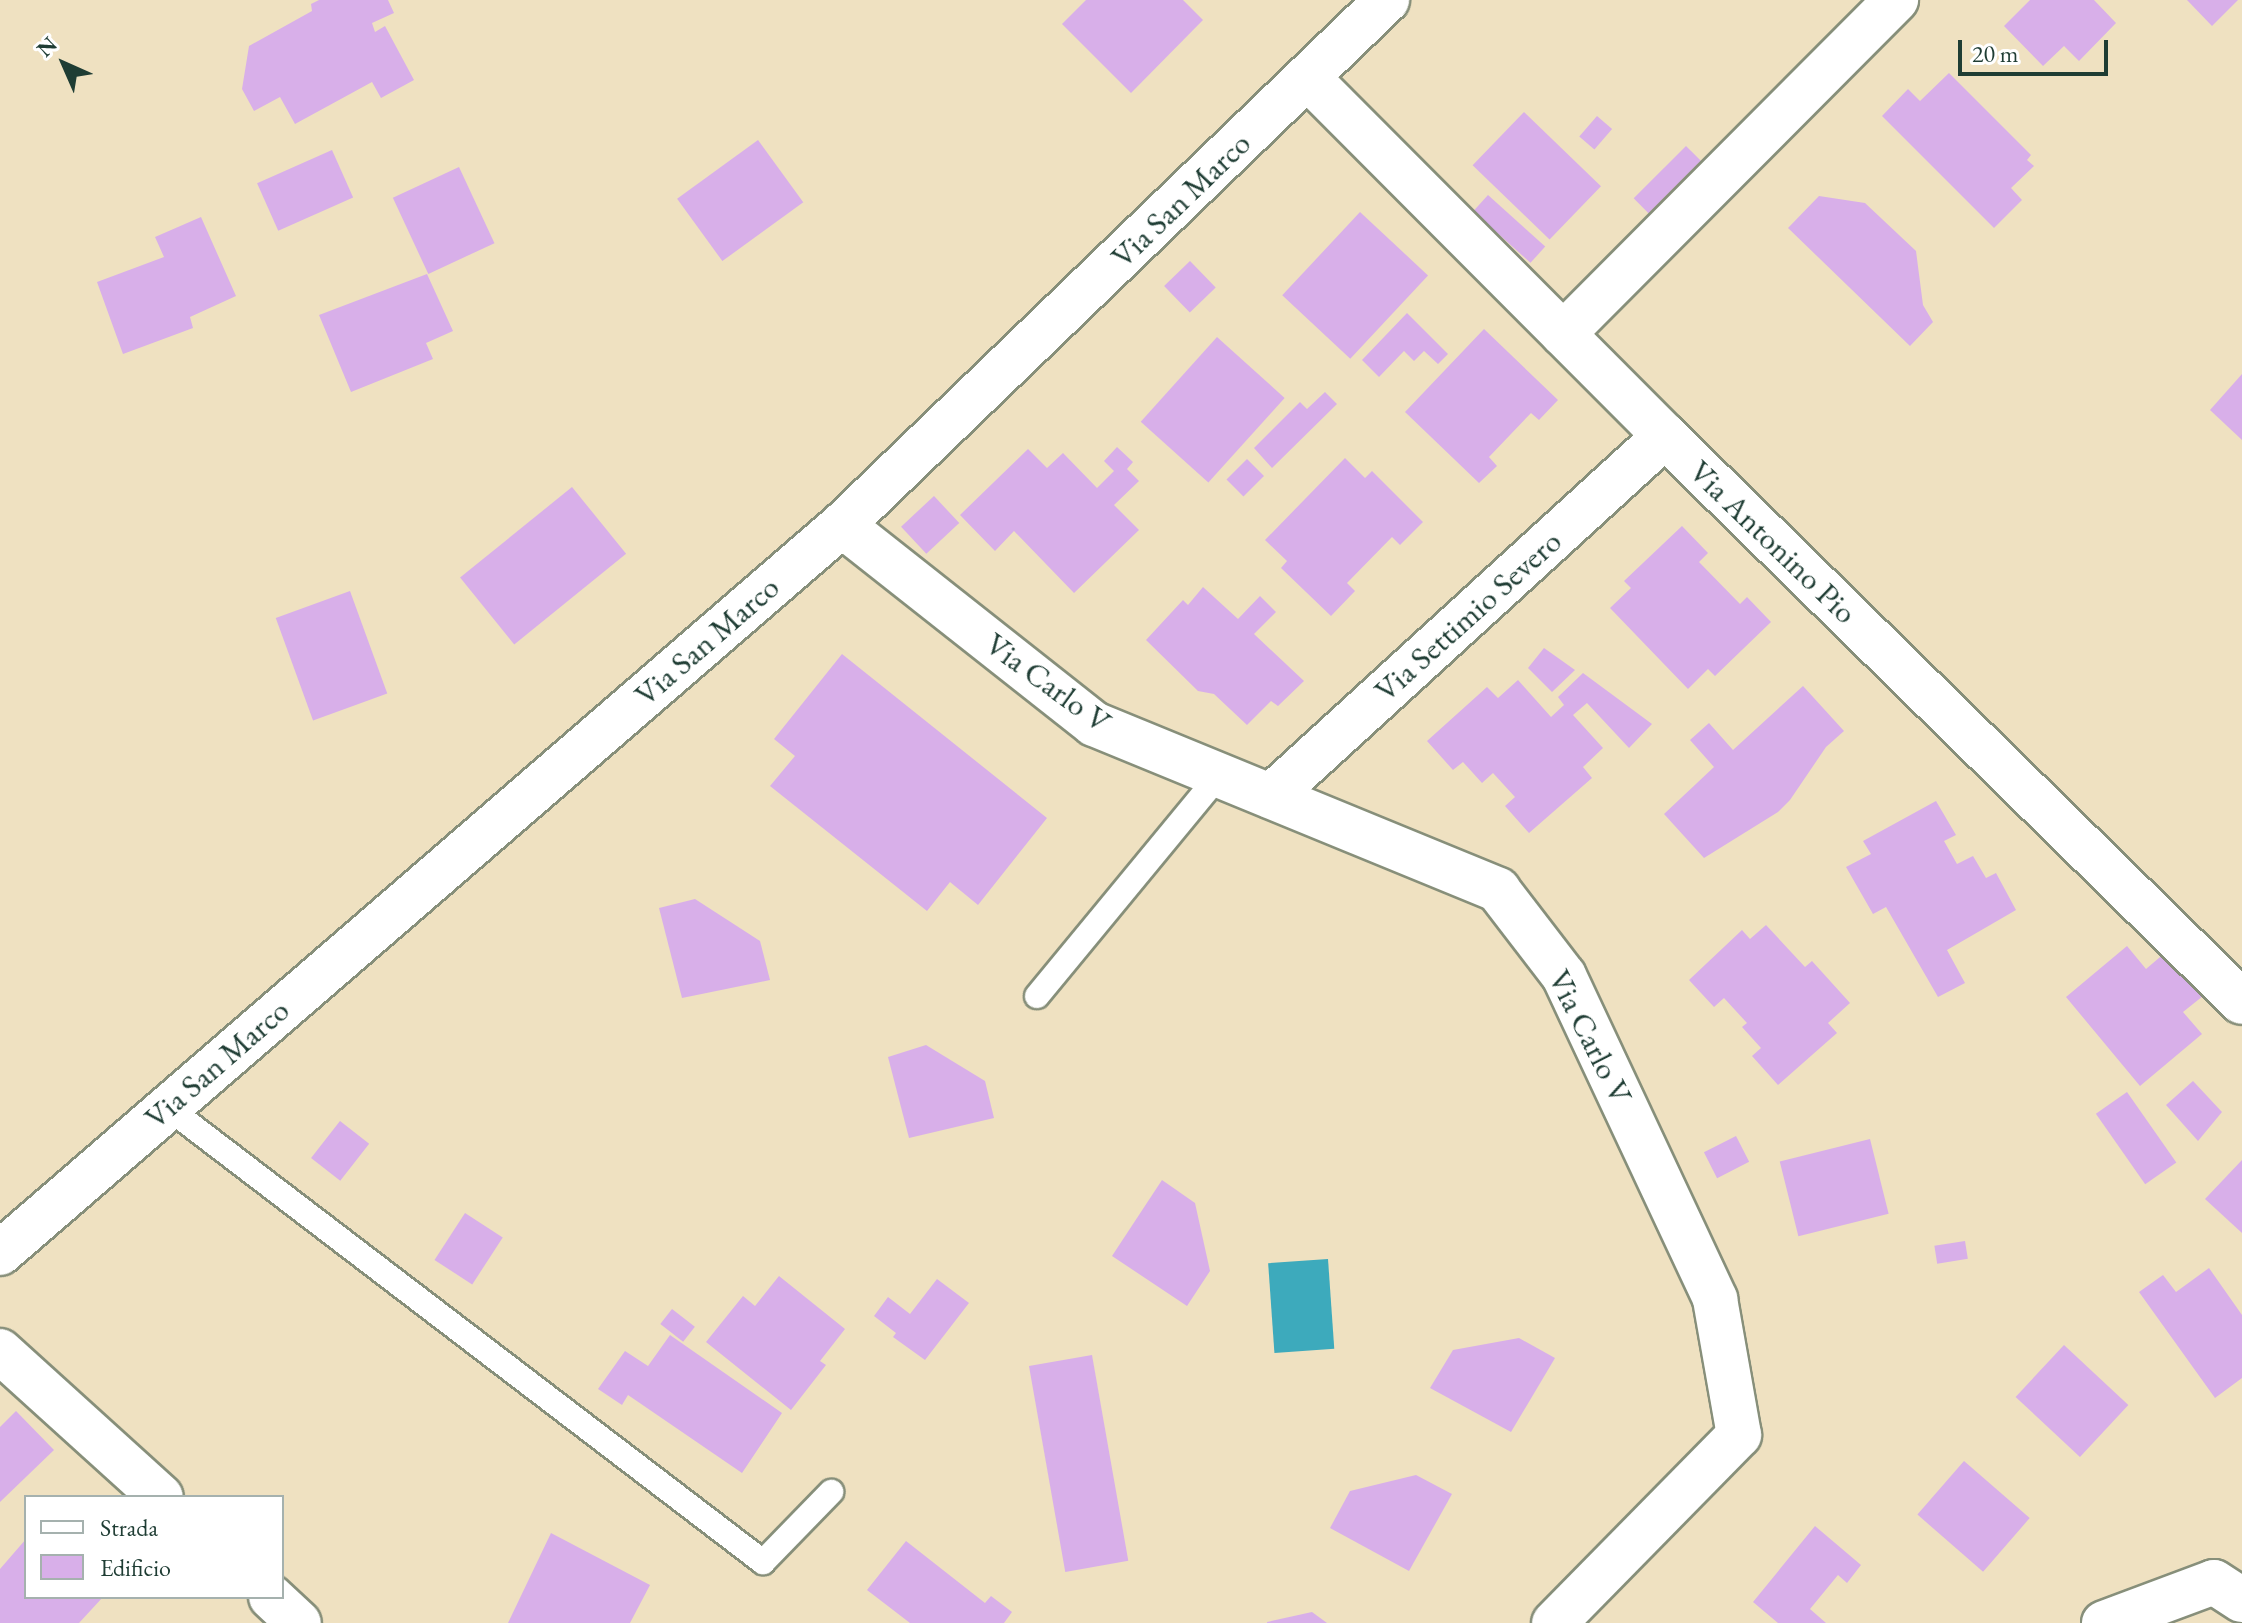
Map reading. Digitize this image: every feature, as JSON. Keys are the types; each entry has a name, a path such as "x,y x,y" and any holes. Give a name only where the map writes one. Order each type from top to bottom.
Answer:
{"street":[{"name":"Via San Marco","path":"0,1253 842,525 1387,0"},
{"path":"1563,334 1896,0"},
{"name":"Via Antonino Pio","path":"1308,78 1665,436 2242,1002"},
{"name":"Via Settimio Severo","path":"1271,796 1665,436"},
{"name":"Via Carlo V","path":"842,525 1094,724 1498,890 1564,976 1715,1299 1739,1435 1554,1623"},
{"path":"0,1351 159,1495"},
{"path":"2104,1623 2228,1591"},
{"path":"273,1599 299,1623"}],"lane":[{"path":"1037,996 1219,775"},
{"path":"167,1107 763,1562 831,1492"}],"water":[{"path":"1328,1259 1334,1349 1274,1353 1268,1263"}],"building":[{"path":"319,0 388,0 394,13 372,23 375,32 385,26 414,80 381,98 372,82 295,124 280,97 254,111 242,89 249,46 312,11 311,4"},
{"path":"1086,0 1183,0 1203,20 1131,93 1062,24"},
{"path":"2030,0 2094,0 2116,23 2079,61 2064,46 2043,66 2004,26"},
{"path":"2187,0 2238,0 2212,26"},
{"path":"1949,73 2031,155 2027,160 2034,166 2011,188 2022,200 1994,228 1882,116 1908,89 1920,101"},
{"path":"1524,112 1601,186 1550,240 1473,165"},
{"path":"1597,116 1612,129 1594,149 1579,136"},
{"path":"758,140 803,202 722,261 677,199"},
{"path":"1686,146 1701,161 1649,213 1634,198"},
{"path":"332,150 353,198 278,231 257,183"},
{"path":"459,167 494,243 428,274 393,198"},
{"path":"1488,195 1545,247 1531,263 1473,211"},
{"path":"1819,196 1865,203 1916,251 1923,305 1933,322 1910,346 1788,228"},
{"path":"1360,212 1428,275 1350,359 1282,295"},
{"path":"201,217 236,296 190,317 193,328 123,354 97,282 164,257 155,237"},
{"path":"1190,261 1216,288 1190,313 1164,286"},
{"path":"427,274 453,331 426,343 433,359 351,392 319,315"},
{"path":"1407,313 1448,354 1438,364 1424,351 1414,361 1404,351 1379,377 1362,360"},
{"path":"1484,329 1558,400 1539,420 1531,413 1489,457 1497,466 1479,483 1405,412"},
{"path":"1217,337 1285,398 1208,483 1141,422"},
{"path":"2242,374 2242,440 2210,410"},
{"path":"1325,392 1337,404 1272,468 1254,448 1300,402 1307,409"},
{"path":"1117,447 1133,462 1127,469 1139,481 1114,505 1139,530 1074,593 1014,531 995,551 960,515 1028,449 1047,468 1063,453 1097,488 1114,471 1104,461"},
{"path":"1345,458 1365,478 1372,471 1423,522 1400,545 1392,537 1347,583 1355,591 1331,616 1281,568 1287,561 1265,540"},
{"path":"1247,459 1264,476 1243,496 1226,480"},
{"path":"572,487 626,554 514,644 460,578"},
{"path":"934,496 959,523 926,554 901,527"},
{"path":"1682,526 1708,553 1699,562 1740,604 1747,597 1771,622 1715,676 1708,669 1688,689 1610,608 1631,588 1624,581"},
{"path":"1203,587 1238,619 1260,596 1276,612 1254,634 1304,681 1278,706 1271,701 1247,725 1214,694 1198,691 1146,640 1183,600 1188,605"},
{"path":"350,591 387,693 313,720 276,618"},
{"path":"1544,648 1575,670 1552,692 1528,668"},
{"path":"842,654 1047,818 978,905 950,882 927,911 770,786 795,756 774,739"},
{"path":"1583,673 1652,724 1629,748 1587,703 1573,715 1603,748 1583,767 1592,778 1529,833 1505,806 1515,797 1493,773 1482,783 1463,762 1453,770 1427,741 1487,687 1498,698 1518,680 1551,717 1564,705 1558,697"},
{"path":"1803,686 1844,731 1826,747 1790,800 1778,812 1704,858 1664,814 1714,767 1690,740 1709,723 1733,750"},
{"path":"1936,801 1956,835 1944,841 1957,864 1973,856 1986,878 1996,873 2016,910 1947,950 1965,983 1938,997 1886,907 1873,914 1846,867 1871,854 1863,841"},
{"path":"695,899 760,941 770,980 682,998 659,908"},
{"path":"1766,925 1805,967 1812,961 1850,1003 1828,1023 1837,1033 1778,1085 1752,1056 1761,1048 1742,1027 1747,1023 1724,998 1714,1007 1689,980 1742,930 1750,939"},
{"path":"2127,946 2146,969 2166,952 2203,996 2183,1012 2202,1034 2140,1086 2066,997"},
{"path":"926,1045 985,1081 994,1118 909,1138 888,1057"},
{"path":"2193,1081 2222,1112 2198,1141 2166,1105"},
{"path":"2127,1092 2176,1162 2145,1184 2096,1114"},
{"path":"340,1121 369,1144 340,1181 311,1158"},
{"path":"1736,1136 1749,1162 1717,1178 1704,1152"},
{"path":"1870,1139 1889,1214 1798,1236 1780,1161"},
{"path":"2242,1160 2242,1233 2205,1199"},
{"path":"1162,1180 1195,1203 1210,1271 1187,1306 1112,1256"},
{"path":"465,1213 503,1238 472,1284 435,1260"},
{"path":"1965,1241 1968,1259 1937,1264 1934,1246"},
{"path":"2209,1268 2242,1315 2242,1378 2215,1398 2139,1292 2163,1275 2176,1292"},
{"path":"779,1276 845,1329 820,1361 826,1365 791,1410 706,1342 743,1296 755,1306"},
{"path":"937,1279 969,1303 925,1360 893,1337 896,1333 874,1316 888,1297 910,1314"},
{"path":"672,1309 695,1327 683,1342 660,1324"},
{"path":"670,1335 782,1413 742,1473 628,1395 622,1405 598,1389 625,1351 648,1366"},
{"path":"1519,1338 1555,1358 1511,1432 1430,1388 1453,1350"},
{"path":"2064,1345 2128,1405 2080,1457 2016,1397"},
{"path":"1092,1355 1128,1561 1065,1572 1029,1366"},
{"path":"16,1411 54,1450 0,1502 0,1427"},
{"path":"1964,1461 2030,1518 1983,1572 1917,1515"},
{"path":"1416,1475 1452,1494 1409,1571 1330,1528 1350,1491"},
{"path":"1815,1526 1861,1565 1847,1583 1838,1575 1810,1609 1826,1623 1778,1623 1753,1602"},
{"path":"551,1533 650,1585 630,1623 508,1623"},
{"path":"24,1541 24,1599 101,1599 79,1623 0,1623 0,1569"},
{"path":"906,1541 985,1603 991,1596 1012,1612 1004,1623 910,1623 867,1590"},
{"path":"1312,1612 1327,1623 1267,1623 1267,1622"}]}
